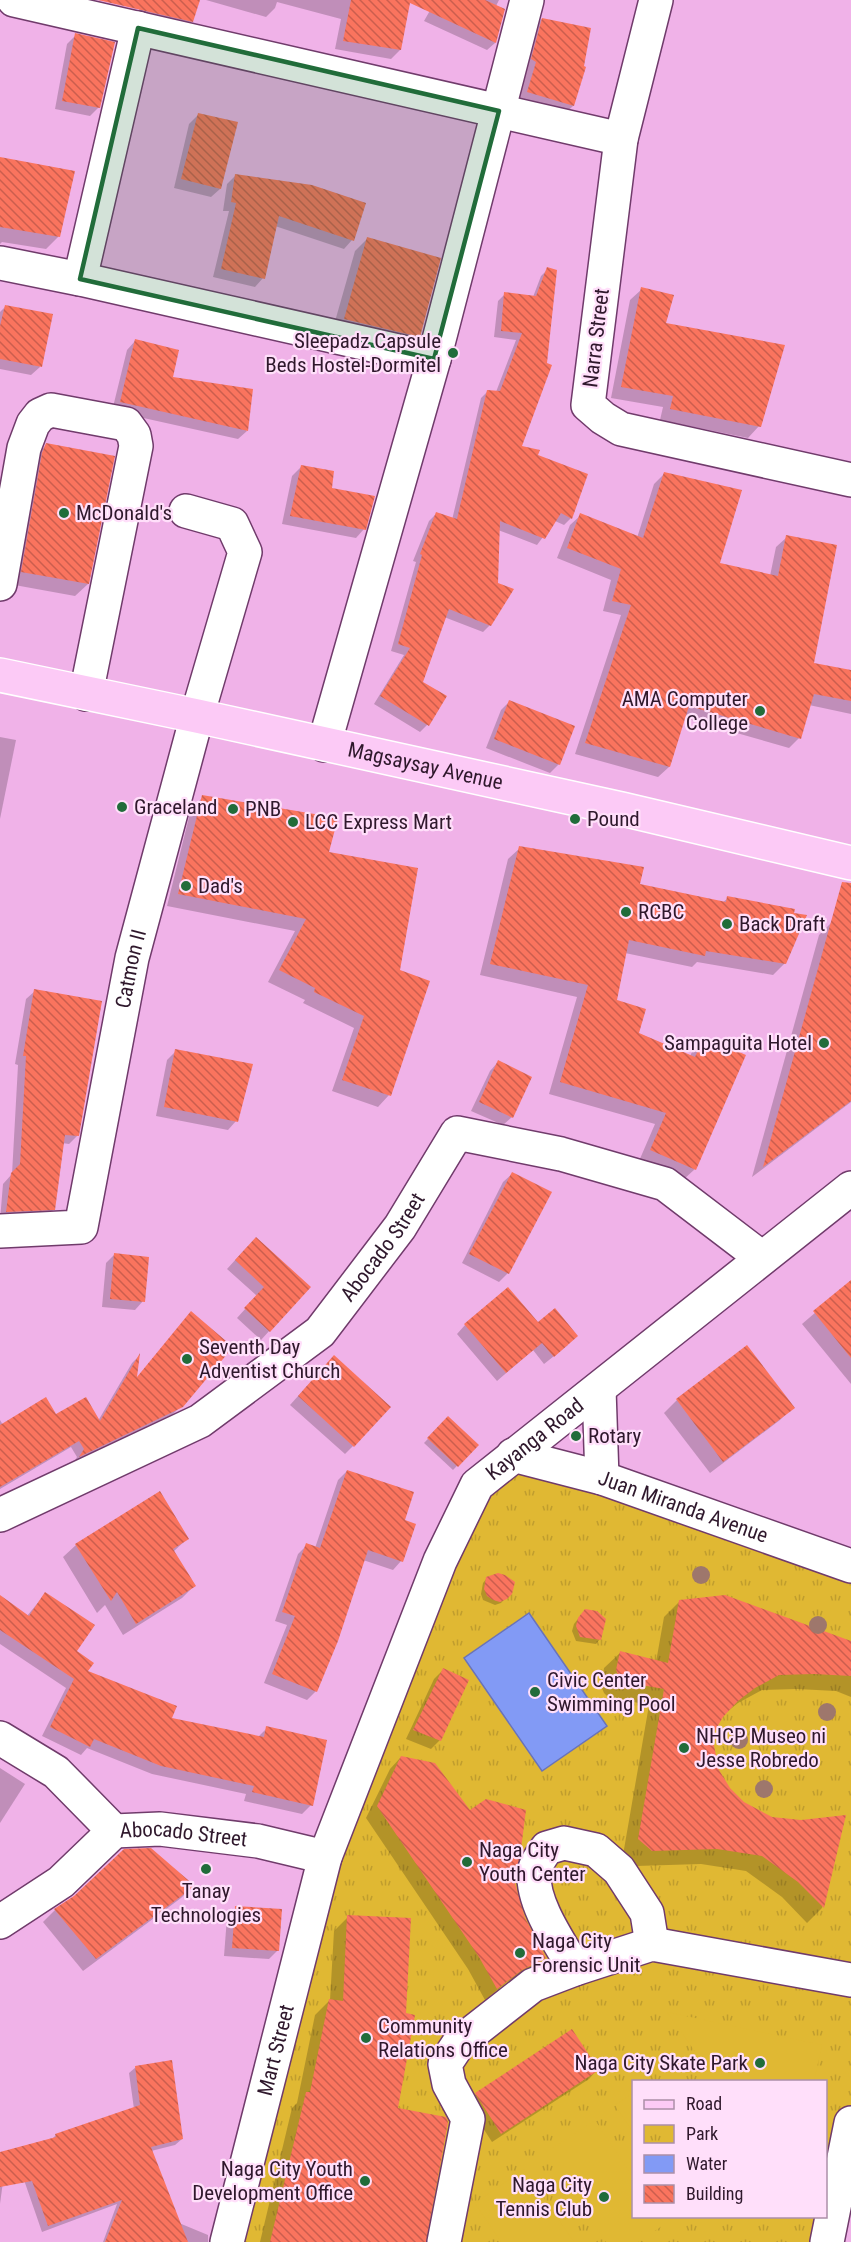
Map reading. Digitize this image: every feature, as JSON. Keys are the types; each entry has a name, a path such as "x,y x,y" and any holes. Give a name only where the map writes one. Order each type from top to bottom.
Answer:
{"main road":[{"name":"Magsaysay Avenue","path":"0,675 622,809 851,863"}],"street":[{"path":"17,0 621,139"},
{"path":"324,745 435,359 527,0"},
{"name":"Narra Street","path":"656,0 621,139 588,405 621,429 851,480"},
{"path":"80,279 138,28"},
{"path":"0,263 435,359"},
{"path":"0,584 24,448 33,424 40,415 51,410 126,424 134,435 136,446 86,694"},
{"name":"Catmon II","path":"0,1231 81,1227 132,958 197,716 245,552 232,524 186,511"},
{"name":"Abocado Street","path":"0,1515 200,1421 320,1332 400,1227 457,1133 561,1154 665,1184 762,1258"},
{"name":"Kayanga Road","path":"325,1857 441,1561 477,1485 851,1188"},
{"path":"599,1389 602,1478"},
{"name":"Juan Miranda Avenue","path":"513,1455 602,1478 851,1566"},
{"name":"Abocado Street","path":"0,1738 56,1772 114,1831 160,1829 258,1841 325,1857"},
{"path":"0,1922 61,1882 114,1831"},
{"path":"574,1969 536,1892 534,1872 546,1848 564,1844 596,1850 620,1870 647,1913 652,1944"},
{"name":"Mart Street","path":"227,2242 325,1857"},
{"path":"444,2242 468,2119 449,2084 445,2064 459,2043 533,1985 652,1944 851,1980"},
{"path":"827,2242 851,2123"}],"highlighted area":[{"path":"138,28 499,111 434,359 80,279"}],"green space":[{"path":"513,1455 851,1566 851,2123 827,2242 227,2242 325,1857 477,1485"},
{"name":"Naga City Skate Park","path":"667,2012 822,2045 814,2080 715,2080"},
{"name":"Naga City Tennis Club","path":"632,2094 632,2130 615,2105"},
{"name":"Naga City Tennis Club","path":"595,2120 632,2176 632,2218 661,2218 665,2224 638,2242 606,2242 545,2153"},
{"name":"Naga City Tennis Club","path":"524,2169 574,2242 501,2242 475,2203"}],"water":[{"name":"Civic Center Swimming Pool","path":"529,1613 607,1726 542,1771 464,1658"}],"building":[{"path":"98,0 200,0 193,22"},
{"path":"351,0 485,0 505,9 496,43 410,3 401,50 343,41"},
{"path":"542,18 591,28 584,66 586,67 574,106 527,92 536,62 531,59"},
{"path":"75,33 115,42 100,108 62,101"},
{"path":"198,113 238,122 221,189 181,179"},
{"path":"0,157 75,171 60,237 0,227"},
{"path":"235,174 312,185 366,203 354,241 279,216 265,279 221,269 236,203 231,202"},
{"path":"367,237 441,258 420,337 344,319"},
{"path":"547,267 557,270 547,363 552,365 522,446 540,450 538,455 588,474 572,519 561,513 545,539 500,521 498,583 514,589 491,626 449,609 423,682 447,696 429,726 380,696 410,648 398,644 422,555 420,554 436,512 457,519 487,390 500,391 522,333 501,331 504,292 536,296"},
{"path":"641,287 674,295 666,323 785,345 761,427 670,409 673,396 621,387"},
{"path":"5,305 53,314 42,367 0,359 0,326"},
{"path":"135,339 179,350 173,377 253,389 248,431 120,402"},
{"name":"McDonald's","path":"46,443 115,456 89,584 21,572 42,453"},
{"path":"301,465 334,471 332,488 375,496 366,530 290,516"},
{"path":"664,472 742,490 720,563 778,576 786,535 837,545 814,663 851,670 851,701 814,694 801,739 689,706 670,767 585,743 631,605 612,601 621,569 567,548 580,513 643,538"},
{"path":"509,700 575,726 560,765 494,739"},
{"path":"202,795 338,818 329,852 418,868 400,970 430,981 391,1096 342,1080 364,1016 314,992 315,988 279,970 306,919 178,894"},
{"path":"519,846 644,867 640,884 726,902 727,896 795,909 794,913 807,915 786,964 706,951 705,956 629,940 617,1000 646,1009 639,1033 695,1057 704,1037 746,1055 696,1170 650,1150 666,1113 560,1082 588,985 490,964"},
{"name":"Sampaguita Hotel","path":"842,882 851,883 851,1101 763,1167"},
{"path":"34,989 102,1001 79,1136 65,1135 55,1210 6,1212 11,1173 20,1164 26,1056 23,1056"},
{"path":"175,1049 253,1064 238,1122 164,1107"},
{"path":"498,1060 532,1077 513,1118 479,1102"},
{"path":"512,1172 552,1192 509,1274 469,1254"},
{"path":"256,1237 311,1287 270,1332 244,1308 264,1287 235,1260"},
{"path":"114,1253 149,1257 145,1302 110,1299"},
{"path":"851,1280 851,1358 813,1311"},
{"path":"508,1287 538,1322 555,1308 578,1336 554,1357 542,1343 506,1373 464,1324"},
{"path":"191,1311 233,1347 183,1407 79,1457 84,1449 79,1441 0,1487 0,1425 46,1397 56,1414 86,1397 100,1421 140,1353 137,1377"},
{"path":"747,1345 795,1408 723,1462 676,1399"},
{"path":"334,1355 391,1407 354,1447 298,1396"},
{"path":"448,1416 479,1445 458,1467 427,1438"},
{"path":"347,1470 414,1492 405,1520 416,1524 403,1562 368,1550 338,1641 317,1692 272,1674 295,1616 282,1612 306,1543 320,1548"},
{"path":"160,1491 189,1539 173,1549 196,1586 136,1624 117,1592 111,1601 75,1544"},
{"path":"498,1573 515,1582 512,1594 500,1602 487,1596 484,1589 486,1577"},
{"path":"45,1592 95,1625 77,1651 94,1663 88,1671 177,1706 172,1718 264,1737 266,1726 327,1740 313,1806 252,1792 254,1786 161,1766 94,1739 90,1747 50,1727 74,1679 0,1630 0,1595 29,1616"},
{"name":"NHCP Museo ni Jesse Robredo","path":"725,1595 851,1641 851,1676 779,1675 755,1688 738,1701 723,1717 712,1736 719,1770 730,1788 744,1802 772,1817 801,1820 846,1815 824,1908 798,1882 762,1856 717,1849 652,1851 638,1839 664,1689 624,1682 616,1670 620,1651 668,1663 679,1600"},
{"path":"585,1609 597,1611 606,1619 601,1640 580,1637 576,1626 578,1618"},
{"path":"443,1668 469,1680 441,1741 413,1730"},
{"name":"Naga City Youth Center","path":"401,1756 435,1763 470,1810 486,1799 526,1810 515,1884 525,1918 546,1958 522,1970 497,1989 479,1957 377,1806"},
{"path":"151,1848 195,1886 96,1959 54,1909 74,1896 124,1849"},
{"path":"235,1906 282,1909 279,1951 232,1948"},
{"path":"347,1915 411,1918 406,2013 415,2015 398,2108 446,2117 448,2122 426,2242 270,2242 306,2092 310,2092 329,1999 343,2001"},
{"path":"572,2029 599,2070 501,2134 475,2093"},
{"path":"172,2060 183,2139 151,2147 188,2242 105,2242 122,2200 48,2226 32,2181 0,2187 0,2152 56,2137 55,2134 140,2105 135,2066"}],"place":[{"name":"Sleepadz Capsule Beds Hostel-Dormitel","path":"453,353"},
{"name":"McDonald's","path":"64,513"},
{"name":"AMA Computer College","path":"760,711"},
{"name":"Graceland","path":"122,807"},
{"name":"PNB","path":"233,809"},
{"name":"Pound","path":"575,819"},
{"name":"LCC Express Mart","path":"293,822"},
{"name":"Dad's","path":"186,886"},
{"name":"RCBC","path":"626,912"},
{"name":"Back Draft","path":"727,924"},
{"name":"Sampaguita Hotel","path":"824,1043"},
{"name":"Seventh Day Adventist Church","path":"187,1359"},
{"name":"Rotary","path":"576,1436"},
{"name":"Civic Center Swimming Pool","path":"535,1692"},
{"name":"NHCP Museo ni Jesse Robredo","path":"684,1748"},
{"name":"Naga City Youth Center","path":"467,1862"},
{"name":"Tanay Technologies","path":"206,1869"},
{"name":"Naga City Forensic Unit","path":"520,1953"},
{"name":"Community Relations Office","path":"366,2038"},
{"name":"Naga City Skate Park","path":"760,2063"},
{"name":"Naga City Youth Development Office","path":"365,2181"},
{"name":"Naga City Tennis Club","path":"604,2197"}]}
